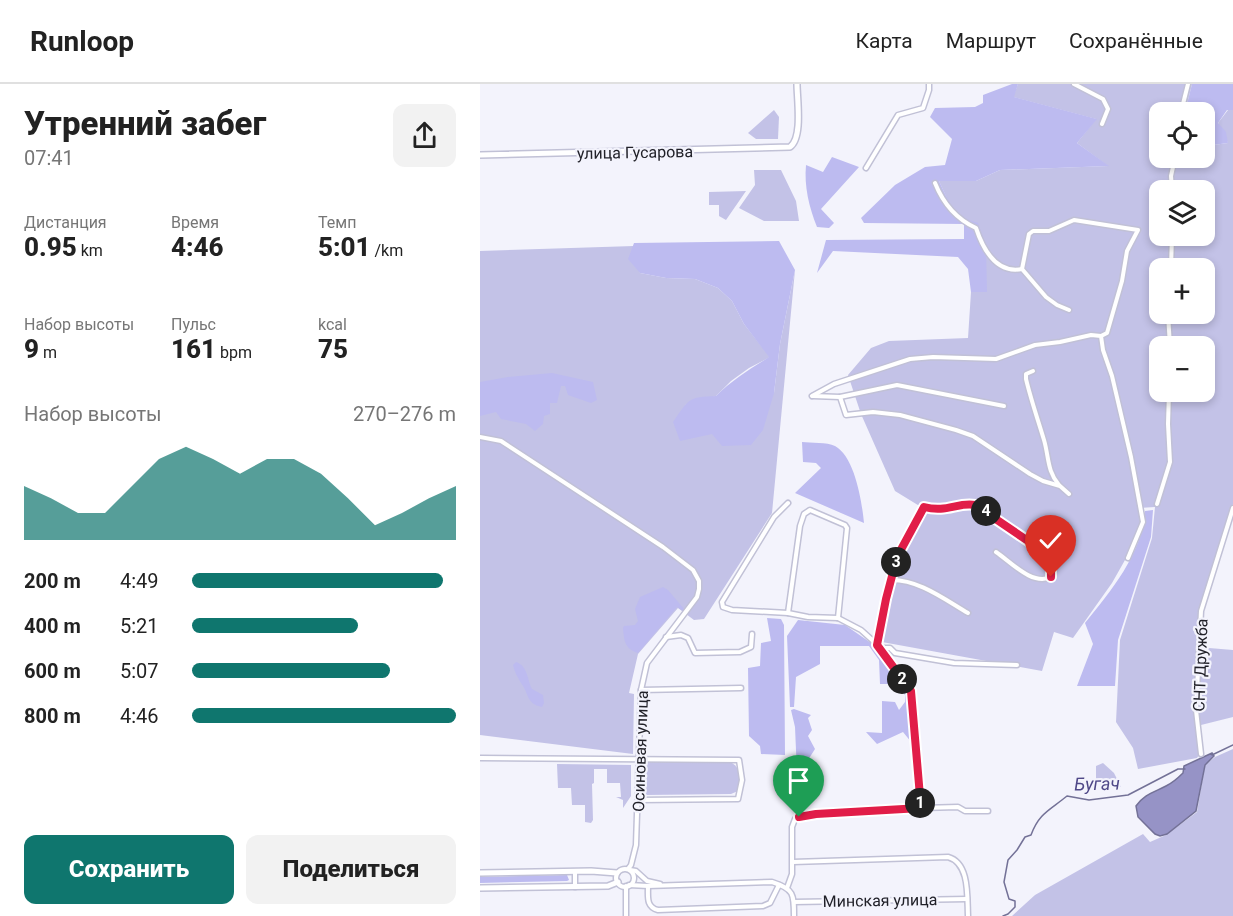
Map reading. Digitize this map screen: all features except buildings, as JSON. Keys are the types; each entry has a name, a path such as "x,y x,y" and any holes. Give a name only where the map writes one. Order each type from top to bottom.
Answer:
{"street":[{"name":"улица Гусарова","path":"480,155 790,147 797,141 798,136 797,84"},
{"path":"866,168 898,115 923,108 929,84"},
{"path":"1074,84 1103,99 1108,109 1102,124"},
{"path":"1184,102 1188,84"},
{"path":"935,183 940,196 962,221 976,228 982,244 996,263 1007,270 1022,269"},
{"path":"1004,406 897,385 840,397 812,396 834,384 910,359 933,357 996,359 1035,345 1091,335 1101,336 1107,333 1122,281 1127,251 1138,230 1074,220 1049,231 1033,231 1029,234 1022,269"},
{"path":"1022,269 1046,297 1070,310"},
{"path":"1101,336 1131,457 1143,522 1128,558"},
{"path":"1033,371 1026,374 1026,379 1045,444 1048,467 1053,477 1069,494"},
{"path":"840,397 846,415 873,412 900,414 956,430 988,445 1043,481 1060,486"},
{"path":"1157,504 1170,462 1169,402"},
{"name":"Осиновая улица","path":"480,437 501,441 663,547 693,570 699,581 697,597 647,663 641,690 636,845 628,870"},
{"path":"788,503 774,517 722,602 723,607 732,610 838,618 861,630 879,646 911,691 921,808"},
{"path":"879,646 890,580 897,557 924,507 937,511 969,504 975,505 1031,543 1034,551 1051,564 1051,577 1045,580 1034,578 996,552"},
{"name":"СНТ Дружба","path":"1201,754 1196,710 1201,611 1233,508"},
{"path":"788,613 800,526 807,511 810,510 847,528 838,618"},
{"path":"890,580 904,579 938,595 968,614"},
{"path":"666,637 681,635 688,638 695,653 740,652 751,647 752,634"},
{"path":"879,646 890,648 895,653 954,663 1017,665"},
{"path":"641,690 741,688"},
{"path":"480,758 739,760 742,780 738,798 639,800"},
{"path":"787,888 792,874 792,826 795,819 816,814 921,808 958,807 965,811 988,811"},
{"path":"793,862 948,857 955,859 961,866 968,916"},
{"path":"626,916 628,886 634,877 628,870"},
{"path":"480,873 608,871 617,873 628,870 636,871 647,880 665,885"},
{"path":"575,871 575,887"},
{"path":"617,873 618,882"},
{"path":"480,888 608,886 618,882 628,886 772,882 787,888 792,893 794,916"},
{"path":"648,886 649,904 651,908 658,910 763,906 770,903 779,885"},
{"name":"Минская улица","path":"794,902 967,899"}],"shaded area":[{"path":"1018,84 1192,84 1188,102 1149,102 1149,168 1215,168 1215,145 1228,143 1218,123 1228,110 1233,110 1233,504 1199,612 1197,647 1233,650 1233,717 1197,726 1199,755 1197,758 1138,769 1133,748 1116,722 1120,640 1152,538 1155,507 1139,508 1141,521 1125,560 1112,583 1073,638 1054,632 1042,671 882,642 893,582 926,510 895,491 861,414 848,375 871,348 889,341 968,338 971,292 986,292 965,220 950,205 939,181 976,181 1000,170 1108,166 1077,143 1096,119 1013,97"},
{"path":"1018,84 1014,97 1097,119 1077,143 1109,166 1000,170 976,181 939,181 953,208 963,217 978,223 986,246 987,292 971,292 968,269 958,257 833,251 817,273 826,240 964,239 964,224 864,223 861,218 895,185 925,167 945,165 952,139 930,117 935,108 975,107 983,103 983,95"},
{"path":"1192,84 1233,84 1233,110 1227,110 1218,123 1226,132 1228,143 1215,145 1215,102 1188,102"},
{"path":"774,110 779,117 778,139 756,139 748,133"},
{"path":"832,157 859,167 821,209 834,223 829,228 817,227 808,196 806,165 823,172"},
{"path":"754,170 781,170 796,201 799,221 764,221 739,208 755,185"},
{"path":"746,191 726,220 719,216 719,205 709,205 709,192"},
{"path":"779,241 795,270 780,344 774,393 763,430 751,445 722,446 712,434 680,441 673,422 686,404 700,397 716,396 769,357 744,324 732,301 718,288 695,279 666,278 640,273 628,259 634,243"},
{"path":"634,246 640,273 666,278 695,279 718,288 732,301 744,324 770,357 731,381 716,396 685,405 774,393 780,344 795,270 772,513 704,619 694,620 678,608 638,654 629,693 634,694 633,754 480,735 480,251"},
{"path":"552,373 593,382 597,400 591,403 568,395 565,386 561,386 557,403 550,403 550,414 544,416 543,424 535,431 526,424 501,419 496,412 480,416 480,382"},
{"path":"802,442 832,445 842,452 848,460 856,481 864,523 795,493 821,468 816,463 803,462"},
{"path":"1153,510 1151,537 1118,640 1115,686 1077,686 1093,644 1085,623 1124,571 1138,542 1145,511"},
{"path":"663,587 684,609 683,611 677,607 638,653 626,644 623,628 635,625 638,621 635,609 640,597"},
{"path":"767,618 781,619 784,625 785,755 761,754 760,746 749,736 748,668 760,666 761,643 771,641"},
{"path":"798,620 845,625 874,645 909,692 912,743 903,732 877,744 866,732 882,733 882,701 895,702 899,710 905,702 905,695 895,684 880,684 879,660 869,646 820,646 820,664 796,677 794,707 790,707 787,636"},
{"path":"516,662 523,666 532,689 543,695 542,707 537,706 528,698 513,665"},
{"path":"791,710 811,715 808,718 812,730 808,736 815,749 806,763 813,766 814,784 808,799 798,796 795,727"},
{"path":"1233,749 1233,916 1012,916 1035,895 1143,834 1150,842 1166,835 1197,812 1205,765 1215,757"},
{"path":"1212,753 1214,756 1205,765 1196,811 1167,834 1160,836 1155,834 1138,817 1136,806 1146,796 1177,779 1183,773 1184,766"},
{"path":"646,762 732,763 740,775 738,791 731,794 645,795 644,764"},
{"path":"1103,763 1114,773 1121,787 1102,787 1096,779 1096,766"},
{"path":"557,764 631,765 631,796 623,808 623,800 616,797 621,797 620,783 607,783 607,769 594,769 593,820 591,823 585,822 585,805 572,805 571,788 558,788"},
{"path":"567,875 569,880 567,881 480,883 480,877"}],"waterway":[{"name":"Бугач","path":"1212,755 1233,745"},
{"name":"Бугач","path":"1003,916 1015,907 1015,901 1009,899 1004,882 1008,860 1025,837 1031,835 1041,817 1050,809 1067,796 1089,800 1128,795 1178,769 1185,769"}],"route":[{"path":"799,817 921,808 911,691 877,645 897,557 924,507 937,511 969,504 975,505 1031,543 1034,551 1051,564 1051,577"}]}
